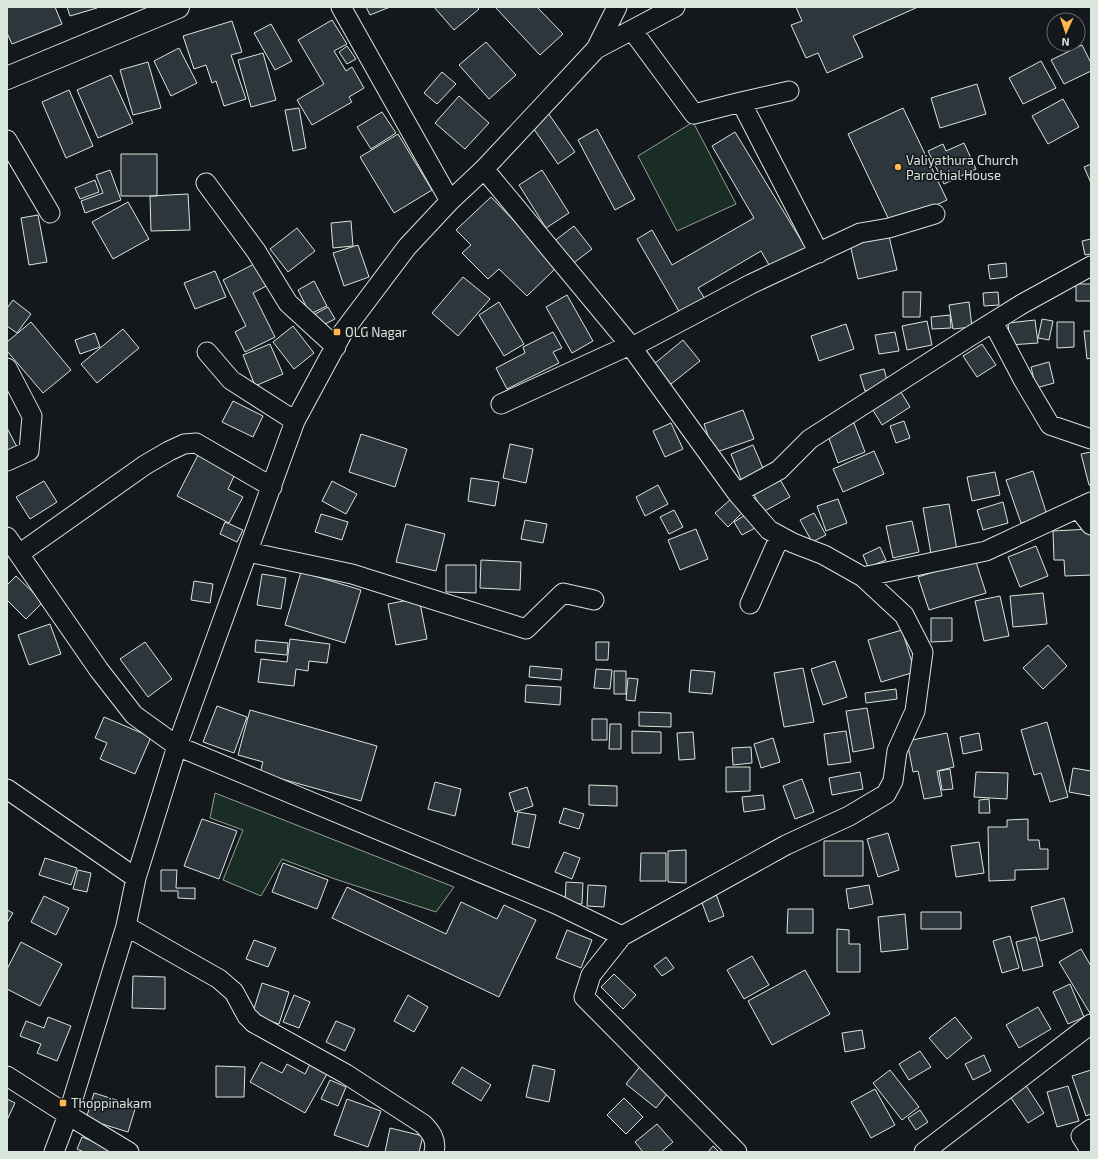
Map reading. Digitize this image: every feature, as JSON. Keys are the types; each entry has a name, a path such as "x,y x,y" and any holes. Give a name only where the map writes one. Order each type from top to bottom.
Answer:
{"main road":[{"path":"7,78 178,7"}],"street":[{"path":"341,7 450,201"},
{"path":"54,1152 68,1115 126,926 136,878 177,746 295,421 344,332 407,247 450,201 484,169 596,49 617,7"},
{"path":"596,49 675,7"},
{"path":"632,30 694,114 789,91"},
{"path":"741,102 819,253"},
{"path":"7,140 50,213"},
{"path":"484,169 631,346 737,493 769,530 793,543 824,555 863,577 904,615 923,652 915,711 896,751 893,781 886,794 850,816 786,845 622,936 591,975 584,997 737,1152"},
{"path":"206,183 256,251 288,303 336,347"},
{"path":"501,404 631,346 751,284 860,233 889,228 935,214"},
{"path":"737,493 779,470 810,439 993,322 1091,266"},
{"path":"993,322 1050,426 1091,439"},
{"path":"206,352 231,380 295,421"},
{"path":"7,368 32,416 29,451 7,461"},
{"path":"20,554 145,465 184,444 196,443 272,487"},
{"path":"863,577 986,551 1084,505 1091,525"},
{"path":"750,604 780,536"},
{"path":"7,537 99,670 134,715 177,746 556,904 622,936"},
{"path":"248,552 352,574 526,629 563,593 594,600"},
{"path":"7,789 136,878"},
{"path":"126,926 219,979 234,992 246,1016 254,1023 346,1074 423,1124 430,1131 435,1140 434,1152"},
{"path":"924,1152 1002,1094 1091,1024"},
{"path":"7,1076 129,1152"},
{"path":"1091,1129 1081,1136 1091,1152"}],"green space":[{"path":"693,122 736,204 677,231 638,156"},
{"path":"215,793 454,887 436,912 335,879 282,859 261,896 223,880 243,830 210,818"}],"building":[{"path":"7,7 55,7 62,24 12,44 7,33"},
{"path":"67,7 97,7 97,8 70,16"},
{"path":"366,7 390,7 370,15"},
{"path":"434,7 477,7 479,9 454,30"},
{"path":"495,7 537,7 563,34 540,55"},
{"path":"796,7 918,7 853,36 863,57 827,73 818,53 806,58 791,25 802,21"},
{"path":"332,20 347,44 334,51 346,71 352,67 364,88 349,97 352,102 312,125 297,100 324,84 298,40"},
{"path":"232,21 242,52 231,55 246,99 224,106 216,81 212,83 206,65 194,69 183,36"},
{"path":"271,24 292,61 275,70 254,33"},
{"path":"486,42 516,75 489,99 459,65"},
{"path":"347,46 356,59 347,64 339,52"},
{"path":"179,48 197,83 171,96 154,61"},
{"path":"1068,52 1086,52 1091,63 1091,71 1064,84 1051,60"},
{"path":"263,53 276,100 251,107 238,60"},
{"path":"1041,61 1056,88 1023,104 1009,78"},
{"path":"148,62 161,108 133,115 120,70"},
{"path":"442,72 456,84 437,104 424,93"},
{"path":"111,75 133,123 98,138 77,90"},
{"path":"977,84 986,114 940,128 931,98"},
{"path":"69,90 93,146 66,158 42,102"},
{"path":"459,96 489,123 465,149 435,123"},
{"path":"1063,99 1079,127 1048,144 1032,116"},
{"path":"299,108 306,148 293,151 285,110"},
{"name":"Valiyathura Church Parochial House","path":"903,108 947,200 892,226 848,134"},
{"path":"546,110 575,152 558,164 529,122"},
{"path":"382,112 396,133 371,149 357,127"},
{"path":"597,129 635,199 615,210 578,140"},
{"path":"735,132 807,250 772,270 761,251 698,288 705,299 680,313 637,239 652,230 672,265 754,218 712,146"},
{"path":"398,134 432,190 394,213 360,157"},
{"path":"964,143 976,169 944,184 928,151 943,144 946,151"},
{"path":"121,154 157,154 157,196 121,196"},
{"path":"1091,164 1091,183 1084,167"},
{"path":"110,170 121,200 85,213 81,201 103,193 96,175"},
{"path":"542,170 569,213 546,228 519,185"},
{"path":"95,180 99,192 80,199 75,188"},
{"path":"188,194 190,230 151,231 150,196"},
{"path":"491,197 558,266 527,296 499,269 488,279 462,253 471,245 456,230"},
{"path":"128,202 149,239 113,259 92,222"},
{"path":"38,215 47,262 29,265 21,218"},
{"path":"351,221 353,246 333,248 331,223"},
{"path":"574,226 592,249 571,265 553,242"},
{"path":"297,228 315,251 288,272 270,249"},
{"path":"888,232 897,270 858,279 849,240"},
{"path":"1091,239 1091,254 1085,255 1082,241"},
{"path":"358,245 369,277 344,286 333,253"},
{"path":"256,263 268,285 253,293 275,337 245,352 235,332 246,326 223,280"},
{"path":"1006,263 1007,277 990,279 988,265"},
{"path":"215,271 226,297 195,309 184,283"},
{"path":"463,277 490,299 458,336 432,313"},
{"path":"314,281 327,306 310,314 298,290"},
{"path":"1076,284 1091,284 1091,301 1076,301"},
{"path":"903,292 921,292 920,317 903,317"},
{"path":"998,292 999,305 984,306 983,293"},
{"path":"567,295 593,341 572,353 546,307"},
{"path":"13,300 31,314 17,333 7,326 7,308"},
{"path":"499,302 524,344 504,356 479,315"},
{"path":"969,302 972,327 953,329 949,305"},
{"path":"328,307 335,319 321,326 315,314"},
{"path":"950,315 951,328 932,329 931,317"},
{"path":"1042,319 1053,321 1049,340 1038,338"},
{"path":"1035,320 1038,343 1010,345 1008,323"},
{"path":"927,321 932,345 907,350 902,326"},
{"path":"31,322 71,370 43,393 7,351 7,342"},
{"path":"1057,322 1074,322 1074,347 1057,348"},
{"path":"846,324 854,349 819,361 811,336"},
{"path":"293,326 314,353 294,369 273,342"},
{"path":"123,329 139,348 97,383 81,364"},
{"path":"1084,331 1091,331 1091,358 1087,359"},
{"path":"553,332 562,348 553,352 559,363 507,389 496,368 525,353 523,347"},
{"path":"895,332 899,351 879,354 875,335"},
{"path":"95,333 100,347 80,354 75,340"},
{"path":"683,340 700,361 671,384 654,364"},
{"path":"270,344 283,374 255,386 243,355"},
{"path":"982,344 996,365 977,377 963,356"},
{"path":"1049,362 1054,383 1036,388 1031,367"},
{"path":"884,369 888,384 865,391 860,375"},
{"path":"899,389 910,407 882,425 871,407"},
{"path":"233,401 263,416 253,437 222,422"},
{"path":"743,410 754,439 714,453 704,424"},
{"path":"904,421 910,438 896,443 890,426"},
{"path":"671,423 683,449 665,457 653,431"},
{"path":"854,423 865,452 838,463 827,433"},
{"path":"7,428 18,449 7,455"},
{"path":"361,434 407,449 395,487 349,472"},
{"path":"510,444 533,449 526,483 503,478"},
{"path":"753,445 765,473 742,482 731,454"},
{"path":"874,451 884,474 843,492 833,469"},
{"path":"1091,452 1091,485 1089,485 1081,454"},
{"path":"198,455 235,474 228,489 243,497 229,523 177,496"},
{"path":"1033,471 1047,515 1021,523 1006,480"},
{"path":"995,472 1000,495 972,501 967,477"},
{"path":"778,476 790,497 763,512 752,491"},
{"path":"471,478 499,482 495,506 468,501"},
{"path":"44,481 57,502 30,519 16,497"},
{"path":"332,481 357,494 346,514 322,501"},
{"path":"658,485 668,504 645,516 636,497"},
{"path":"838,499 847,523 826,531 817,506"},
{"path":"730,500 742,513 728,527 715,513"},
{"path":"1003,502 1008,523 983,530 977,510"},
{"path":"949,504 957,550 931,554 923,508"},
{"path":"674,510 683,527 669,534 660,517"},
{"path":"814,513 826,535 812,542 800,520"},
{"path":"321,514 348,522 342,540 315,532"},
{"path":"747,514 755,528 742,535 734,522"},
{"path":"525,520 547,524 543,543 521,539"},
{"path":"912,521 919,552 893,558 886,526"},
{"path":"225,522 243,530 237,542 220,534"},
{"path":"406,524 445,534 436,571 396,562"},
{"path":"696,529 708,559 680,570 668,540"},
{"path":"1091,529 1091,575 1065,576 1064,560 1054,560 1053,531"},
{"path":"1036,546 1048,576 1020,587 1008,557"},
{"path":"880,547 886,560 868,567 863,555"},
{"path":"975,559 986,593 929,610 918,577"},
{"path":"481,560 521,562 520,590 480,588"},
{"path":"446,565 476,565 476,593 446,592"},
{"path":"301,572 361,590 345,643 285,625"},
{"path":"262,574 286,578 281,609 257,605"},
{"path":"16,576 43,602 26,619 7,600 7,585"},
{"path":"194,581 213,584 210,603 191,600"},
{"path":"1043,593 1047,624 1013,627 1010,596"},
{"path":"1000,596 1009,636 984,641 975,601"},
{"path":"419,598 427,639 396,645 388,604"},
{"path":"931,618 952,618 952,641 931,642"},
{"path":"50,624 61,654 29,665 18,635"},
{"path":"902,630 915,672 881,682 868,640"},
{"path":"290,639 330,644 327,663 309,661 308,671 296,669 294,686 258,682 261,659 287,662"},
{"path":"256,640 288,643 287,655 255,652"},
{"path":"145,642 172,679 148,697 120,659"},
{"path":"596,642 609,642 608,660 596,660"},
{"path":"1048,645 1067,666 1043,689 1023,668"},
{"path":"835,661 847,697 823,705 811,669"},
{"path":"530,666 562,669 561,680 529,677"},
{"path":"803,668 814,722 784,727 774,673"},
{"path":"596,669 612,670 610,689 594,688"},
{"path":"691,670 715,672 712,694 689,692"},
{"path":"614,671 626,671 626,694 614,694"},
{"path":"628,678 638,679 635,701 626,700"},
{"path":"526,685 561,687 560,705 525,702"},
{"path":"896,689 897,699 866,703 865,693"},
{"path":"217,706 247,717 234,753 203,742"},
{"path":"867,708 874,748 853,752 846,711"},
{"path":"250,710 377,746 361,801 260,773 263,762 238,755"},
{"path":"639,712 671,713 671,727 639,726"},
{"path":"104,717 151,737 135,774 100,759 107,743 95,738"},
{"path":"592,719 607,719 607,740 592,740"},
{"path":"1047,722 1068,797 1050,802 1041,773 1034,775 1021,730"},
{"path":"610,724 621,724 621,749 609,749"},
{"path":"632,731 661,732 661,753 632,753"},
{"path":"846,731 851,762 828,765 824,734"},
{"path":"693,732 695,759 679,760 677,733"},
{"path":"947,733 954,767 937,771 942,796 924,799 918,771 913,772 907,741"},
{"path":"979,733 982,750 963,754 960,737"},
{"path":"773,738 780,762 761,768 754,744"},
{"path":"751,747 752,763 733,765 732,748"},
{"path":"726,767 750,767 750,791 726,792"},
{"path":"1073,768 1091,771 1091,796 1069,792"},
{"path":"950,769 953,789 942,790 939,771"},
{"path":"860,772 863,789 832,795 829,778"},
{"path":"976,772 1008,773 1007,799 974,797"},
{"path":"802,779 814,812 795,819 783,786"},
{"path":"435,782 461,789 455,816 428,809"},
{"path":"589,785 617,786 617,806 589,805"},
{"path":"527,787 533,806 515,812 509,793"},
{"path":"763,795 765,809 744,812 742,797"},
{"path":"989,799 990,813 979,813 979,800"},
{"path":"564,808 584,814 579,829 559,823"},
{"path":"518,812 536,815 529,848 512,844"},
{"path":"202,819 237,831 219,879 184,866"},
{"path":"1028,819 1028,840 1039,840 1040,849 1048,849 1048,869 1015,870 1015,880 989,881 988,827 1007,827 1007,820"},
{"path":"888,833 899,870 878,877 867,839"},
{"path":"824,841 863,841 863,876 824,876"},
{"path":"979,842 984,873 956,877 951,846"},
{"path":"686,850 686,883 668,882 668,851"},
{"path":"564,852 580,858 572,879 555,872"},
{"path":"641,853 666,853 666,881 640,881"},
{"path":"45,858 77,868 71,885 39,875"},
{"path":"283,863 328,880 317,909 272,892"},
{"path":"78,870 91,873 87,892 73,889"},
{"path":"161,870 177,870 176,888 195,888 195,899 178,898 178,891 161,891"},
{"path":"566,882 583,883 582,904 565,903"},
{"path":"588,885 606,886 604,907 587,906"},
{"path":"869,885 873,904 849,909 846,889"},
{"path":"347,887 446,934 461,902 497,919 504,905 536,920 499,997 332,918"},
{"path":"716,894 724,916 709,922 701,900"},
{"path":"44,896 69,908 56,935 31,922"},
{"path":"1064,898 1073,932 1040,941 1031,907"},
{"path":"788,909 813,909 813,933 787,933"},
{"path":"7,910 13,913 7,923"},
{"path":"921,912 961,912 961,929 921,929"},
{"path":"905,914 908,949 881,952 878,917"},
{"path":"837,929 849,930 849,944 860,944 860,972 837,972"},
{"path":"567,930 592,940 581,968 556,958"},
{"path":"1010,936 1019,968 1002,973 993,941"},
{"path":"1036,937 1043,966 1023,971 1016,942"},
{"path":"254,940 276,948 268,967 246,959"},
{"path":"21,942 62,964 40,1006 7,989 7,969"},
{"path":"1081,949 1091,966 1091,1015 1059,962"},
{"path":"752,956 769,985 744,999 727,970"},
{"path":"666,957 674,968 662,976 654,966"},
{"path":"805,970 830,1014 772,1045 748,1001"},
{"path":"614,974 636,995 623,1009 601,987"},
{"path":"133,976 165,977 165,1009 132,1008"},
{"path":"262,983 289,992 279,1024 252,1015"},
{"path":"1070,984 1084,1017 1068,1024 1053,992"},
{"path":"294,995 310,1002 299,1028 283,1022"},
{"path":"408,995 428,1007 414,1032 394,1021"},
{"path":"1038,1007 1051,1029 1019,1048 1006,1025"},
{"path":"48,1017 71,1026 57,1061 37,1053 41,1044 20,1036 26,1021 44,1028"},
{"path":"955,1017 972,1038 947,1059 929,1038"},
{"path":"336,1021 355,1029 345,1051 326,1042"},
{"path":"862,1030 865,1048 845,1052 842,1033"},
{"path":"920,1051 931,1067 909,1080 899,1064"},
{"path":"984,1055 991,1071 973,1080 965,1064"},
{"path":"261,1062 282,1073 287,1064 305,1074 311,1062 328,1072 305,1113 250,1082"},
{"path":"642,1064 672,1088 656,1108 626,1084"},
{"path":"533,1065 555,1070 549,1102 526,1097"},
{"path":"216,1066 245,1067 244,1097 216,1097"},
{"path":"462,1067 491,1085 481,1101 452,1083"},
{"path":"890,1070 919,1107 902,1120 873,1083"},
{"path":"1091,1070 1091,1114 1086,1116 1072,1076"},
{"path":"330,1080 346,1087 338,1106 321,1099"},
{"path":"1025,1084 1044,1113 1028,1123 1009,1095"},
{"path":"1068,1086 1079,1121 1057,1127 1047,1092"},
{"path":"875,1089 895,1125 871,1138 851,1102"},
{"path":"94,1093 136,1106 128,1132 86,1119"},
{"path":"624,1098 643,1117 626,1134 607,1115"},
{"path":"7,1099 15,1103 7,1120"},
{"path":"347,1099 381,1111 368,1147 334,1135"},
{"path":"920,1110 928,1122 916,1130 908,1118"},
{"path":"657,1124 673,1142 661,1152 643,1152 635,1142"},
{"path":"390,1128 423,1136 419,1152 385,1152"},
{"path":"82,1137 115,1150 114,1152 84,1152 77,1149"},
{"path":"713,1146 719,1152 708,1152"}],"place":[{"name":"Valiyathura Church Parochial House","path":"898,167"},
{"name":"OLG Nagar","path":"337,332"},
{"name":"Thoppinakam","path":"63,1103"}]}
